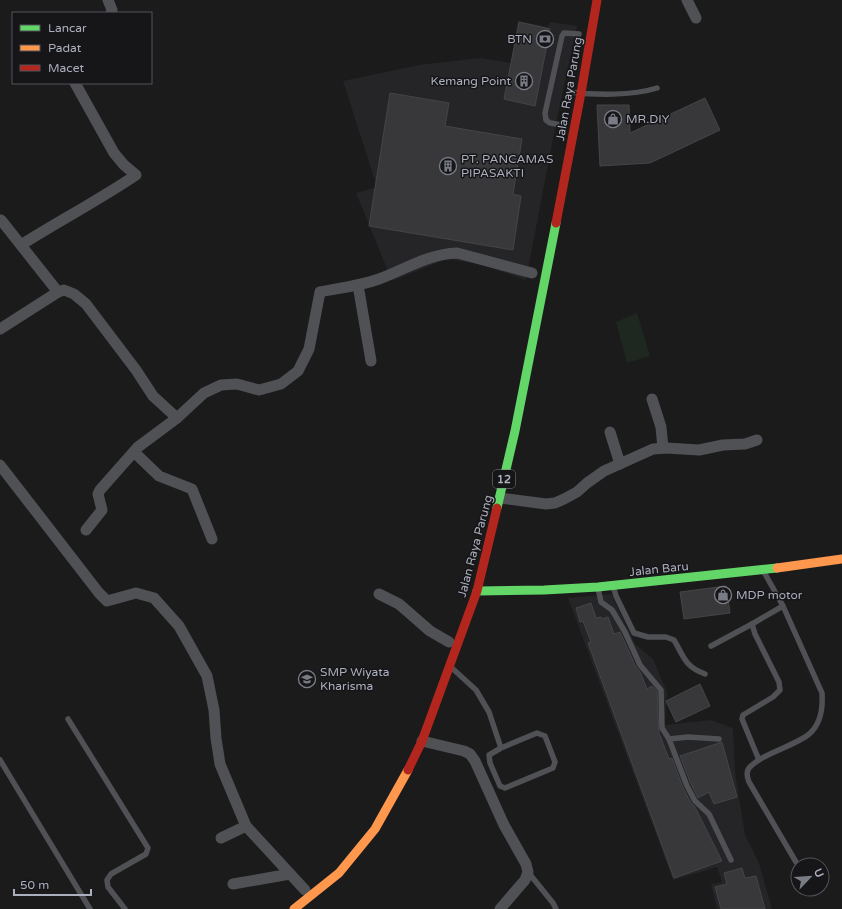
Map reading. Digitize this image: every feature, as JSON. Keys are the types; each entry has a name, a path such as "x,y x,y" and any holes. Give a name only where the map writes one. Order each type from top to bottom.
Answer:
{"main road":[{"name":"Jalan Raya Parung","path":"294,909 339,873 375,829 402,782 422,741 450,666 500,498 515,431 581,94 597,0"},
{"name":"Jalan Baru","path":"472,590 544,590 613,586 763,570 842,559"},
{"name":"Jalan Raya Parung","path":"409,747 413,740 449,642 472,590"},
{"path":"283,909 322,875"}],"street":[{"path":"108,0 111,12"},
{"path":"687,0 696,18"},
{"path":"21,245 58,221 110,193 136,175 114,154 76,84"},
{"path":"1,220 58,292"},
{"path":"86,530 102,510 98,494 100,490 138,447 177,418 204,394 221,385 237,384 259,390 281,384 298,371 309,349 320,292 378,280 434,256 457,253 533,273"},
{"path":"358,285 371,361"},
{"path":"0,329 58,292 64,290 69,291 86,304 136,370 153,396 177,418"},
{"path":"652,399 661,427 663,448"},
{"path":"610,432 620,464"},
{"path":"500,498 546,504 555,503 564,500 577,492 586,483 604,471 653,449 663,448 699,450 723,445 745,444 756,440"},
{"path":"134,452 159,476 192,489 212,539"},
{"path":"0,465 99,593 107,601 136,593 154,598 180,626 207,676 214,710 220,764 246,826 305,890"},
{"path":"379,594 399,604 430,631 449,642"},
{"path":"422,741 464,751 470,754 475,761 504,825 526,864 528,872 525,880 500,909"},
{"path":"221,838 246,826"},
{"path":"233,884 290,874"}],"lane":[{"path":"562,126 550,123 546,120 545,113 562,36 564,33 579,34"},
{"path":"569,92 581,94 628,94 657,88"},
{"path":"763,570 783,606 822,693 822,712 819,721 808,735 759,760 749,768 747,772 747,777 793,857"},
{"path":"613,586 616,596 634,633 648,637 666,637 674,640 686,661 694,670 705,674"},
{"path":"598,587 601,602 612,610 625,632 640,665 662,690 662,728 669,739 687,786 695,801 709,814 731,860"},
{"path":"711,646 783,606"},
{"path":"752,624 755,634 778,682 780,690 774,697 743,714 742,719 759,760"},
{"path":"450,666 476,690 489,712 501,748"},
{"path":"68,720 148,848 146,854 112,874 107,880 108,887 125,909"},
{"path":"537,733 545,736 555,762 553,768 505,788 500,786 490,763 489,755 501,748 537,733"},
{"path":"669,739 688,737 719,739"},
{"path":"0,760 90,909"},
{"path":"528,872 553,902 556,909"}],"shaded area":[{"path":"518,21 548,27 550,22 577,26 555,128 526,280 480,264 447,259 392,281 356,193 377,187 343,81 419,65 480,58 511,63"},
{"path":"637,313 650,356 627,363 616,322"},
{"path":"611,594 635,644 653,659 667,692 665,725 711,720 733,728 735,772 745,835 759,863 772,909 717,909 711,884 722,882 717,867 673,880 568,598"}],"building":[{"name":"Kemang Point","path":"519,22 550,29 535,106 504,99"},
{"name":"PT. PANCAMAS PIPASAKTI","path":"390,93 449,103 445,126 522,139 513,194 521,196 513,250 369,226"},
{"path":"705,98 720,130 650,163 600,166 597,105 629,105 630,133"},
{"path":"726,586 730,613 684,619 680,592"},
{"path":"591,603 596,618 601,617 602,619 608,617 614,634 620,632 647,689 652,686 657,691 659,733 669,759 672,758 683,788 691,803 695,807 722,861 674,878 588,643 591,642 583,621 580,622 576,608"},
{"path":"700,684 710,706 676,722 666,701"},
{"path":"722,742 737,797 714,804 709,792 698,798 680,756"},
{"path":"742,868 745,878 756,876 765,909 721,909 715,887 727,884 724,873"}],"traffic: fast":[{"path":"497,508 515,431 556,223"},
{"path":"477,591 544,590 598,587 777,568"}],"traffic: slow":[{"path":"777,568 842,559"},
{"path":"294,909 339,873 375,829 408,770"}],"traffic: jam":[{"path":"556,223 597,0"},
{"path":"408,770 422,741 477,591 497,508"}],"place":[{"name":"BTN","path":"545,39"},
{"name":"Kemang Point","path":"524,81"},
{"name":"MR.DIY","path":"613,119"},
{"name":"PT. PANCAMAS PIPASAKTI","path":"448,166"},
{"name":"MDP motor","path":"723,595"},
{"name":"SMP Wiyata Kharisma","path":"307,679"}]}
